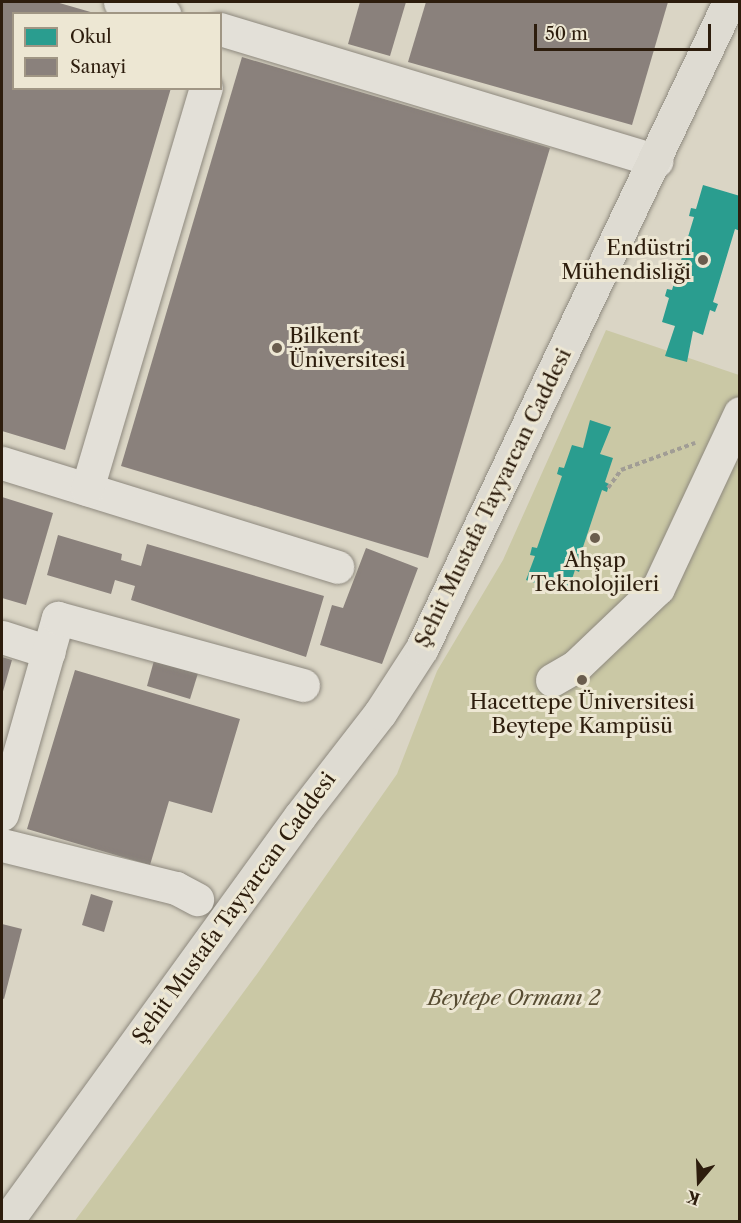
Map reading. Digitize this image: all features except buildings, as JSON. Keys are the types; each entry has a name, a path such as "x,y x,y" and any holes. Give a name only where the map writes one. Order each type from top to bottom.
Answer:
{"main road":[{"name":"Şehit Mustafa Tayyarcan Caddesi","path":"6,1221 265,863 380,713 423,648 656,161 729,2"}],"lane":[{"path":"120,2 157,12"},
{"path":"222,33 656,161"},
{"path":"87,489 205,90"},
{"path":"552,680 576,666 658,588 737,420"},
{"path":"2,463 337,567"},
{"path":"2,814 58,618 303,685"},
{"path":"2,637 49,652"},
{"path":"2,844 176,888 197,899"}],"path":[{"path":"608,488 621,470 737,420"}],"green space":[{"name":"Beytepe Ormanı 2","path":"606,330 739,375 739,1221 74,1222 257,974 397,774 437,671 503,560"}],"place":[{"name":"Endüstri Mühendisliği","path":"703,260"},
{"name":"Bilkent Üniversitesi","path":"277,348"},
{"name":"Ahşap Teknolojileri","path":"595,538"},
{"name":"Hacettepe Üniversitesi Beytepe Kampüsü","path":"582,680"}]}
